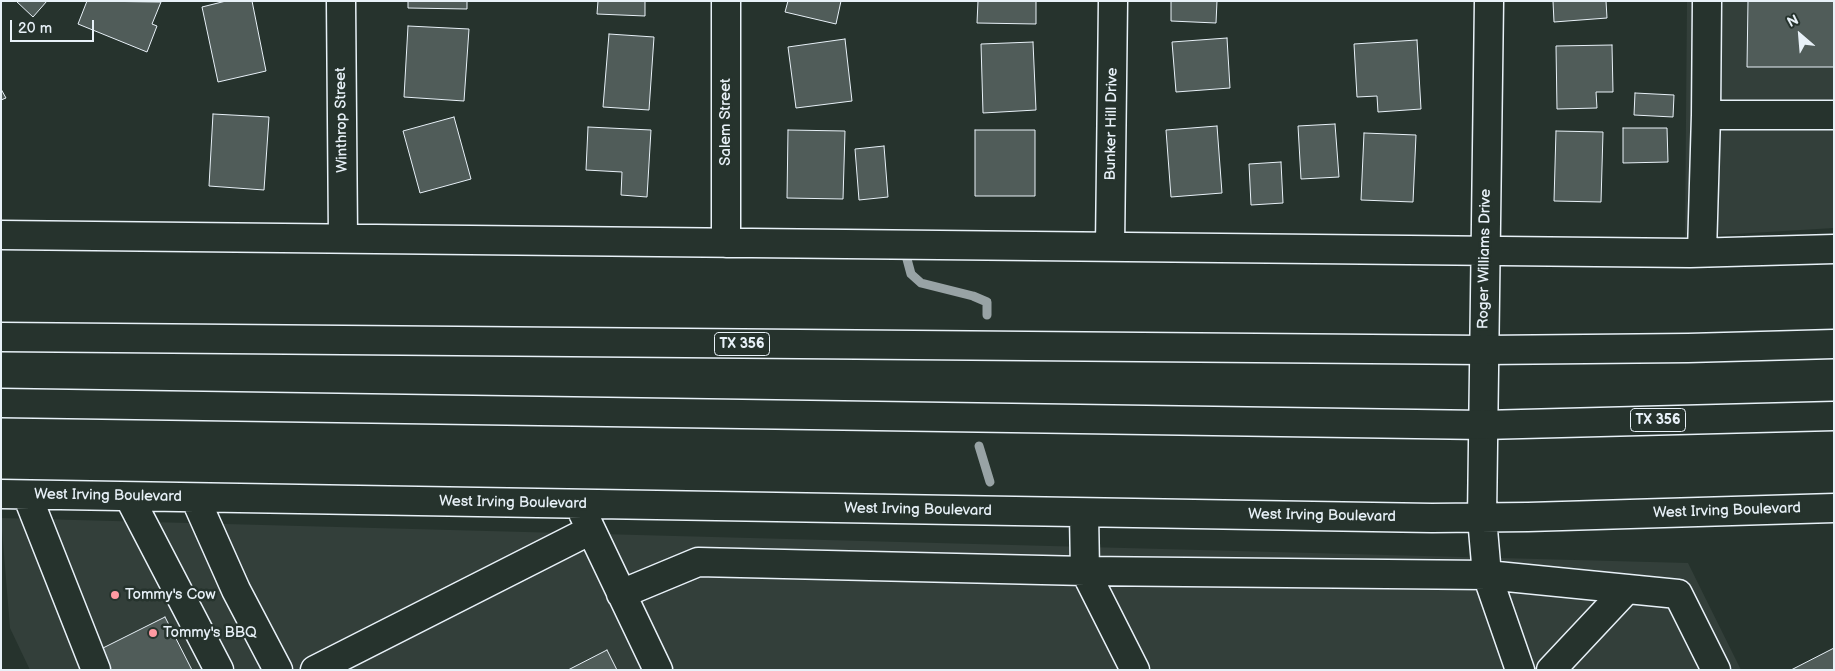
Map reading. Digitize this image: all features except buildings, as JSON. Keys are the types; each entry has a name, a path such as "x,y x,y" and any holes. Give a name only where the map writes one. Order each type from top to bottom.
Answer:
{"street":[{"name":"Winthrop Street","path":"341,1 343,238"},
{"name":"Salem Street","path":"726,1 726,243"},
{"name":"Bunker Hill Drive","path":"1110,247 1114,1"},
{"name":"Roger Williams Drive","path":"1489,1 1482,518 1487,575 1520,670"},
{"path":"1702,252 1707,1"},
{"path":"1706,115 1834,115"},
{"path":"1,235 1702,252 1834,249"},
{"name":"TX 356","path":"1,337 1484,350 1834,344"},
{"name":"TX 356","path":"1,402 1483,425 1834,416"},
{"path":"14,494 96,670"},
{"name":"West Irving Boulevard","path":"14,494 1084,513 1482,518 1834,508"},
{"path":"129,496 218,670"},
{"path":"196,498 236,590 278,670"},
{"path":"578,504 658,670"},
{"path":"1084,513 1085,572 1135,670"},
{"path":"315,670 591,530"},
{"path":"621,594 698,562 1085,572 1487,575 1678,594 1716,670"},
{"path":"1550,670 1627,589"}],"shaded area":[{"path":"1687,1 1834,1 1834,228 1685,237"},
{"path":"1,518 1688,563 1741,670 30,670 10,628"}],"waterway":[{"path":"904,248 911,274 921,283 973,296 987,302 987,315"},
{"path":"979,446 990,482"}],"place":[{"name":"Tommy's Cow","path":"115,595"},
{"name":"Tommy's BBQ","path":"153,633"}]}
